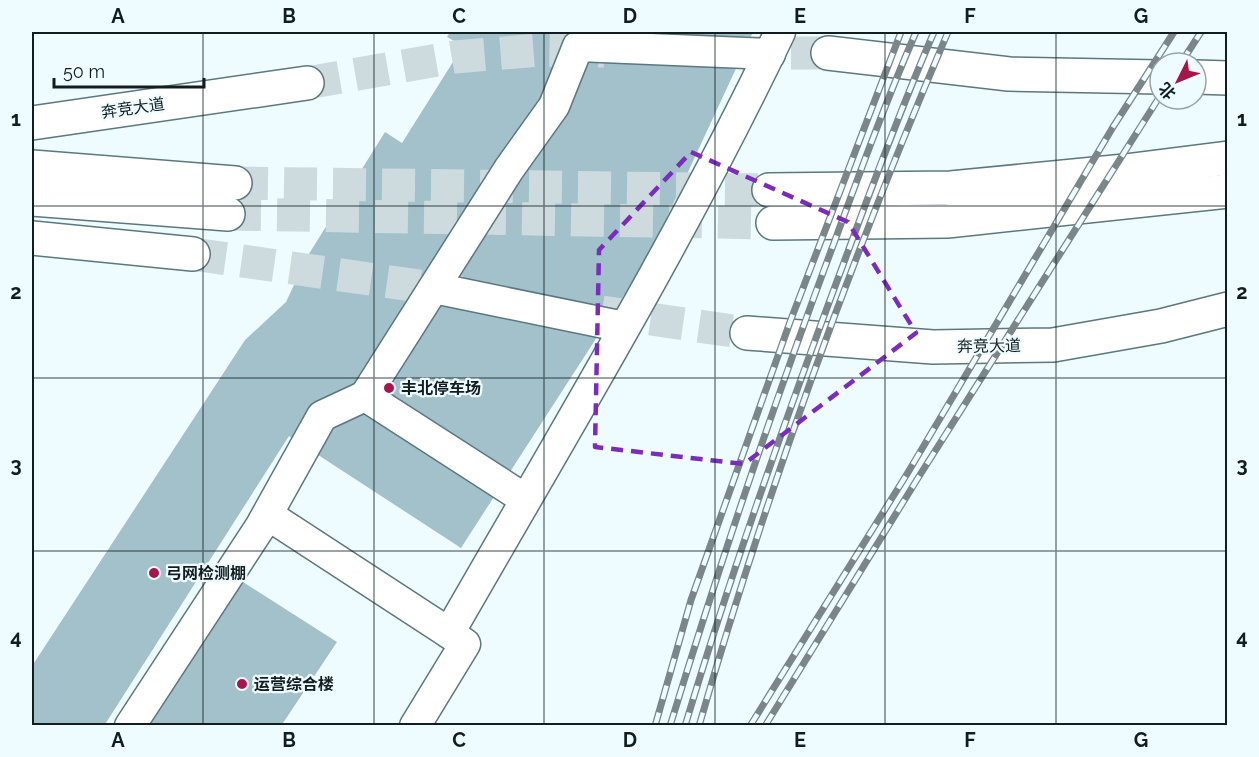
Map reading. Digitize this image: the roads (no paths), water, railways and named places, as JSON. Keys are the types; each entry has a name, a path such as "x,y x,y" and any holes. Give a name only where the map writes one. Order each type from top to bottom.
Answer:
{"main road":[{"path":"828,53 1009,74 1148,77"},
{"path":"1208,77 1227,78"},
{"name":"奔竞大道","path":"32,123 307,83"},
{"path":"769,190 951,188 1125,171 1227,158"},
{"path":"32,167 235,183"},
{"path":"773,223 947,221 1227,191"},
{"path":"32,199 228,214"},
{"path":"32,238 193,254"},
{"name":"奔竞大道","path":"747,333 933,347 1053,345 1161,326 1227,309"}],"lane":[{"path":"263,522 322,416 365,396 509,169 554,106 579,39 775,43 672,242 449,633"},
{"path":"434,288 624,327"},
{"path":"365,396 525,499"},
{"path":"129,726 267,515 465,644 415,726"}],"tunnel":[{"path":"307,83 455,57 540,50 604,51"},
{"path":"742,53 828,53"},
{"path":"235,183 769,190"},
{"path":"228,214 773,223"},
{"path":"193,254 461,292"},
{"path":"602,312 747,333"}],"railway":[{"path":"655,726 691,600 790,322 901,32"},
{"path":"670,726 708,604 790,363 894,84 916,32"},
{"path":"685,726 760,494 801,379 887,147 934,32"},
{"path":"699,726 753,550 813,375 878,202 948,32"},
{"path":"750,726 907,474 1113,127 1174,32"},
{"path":"1189,51 1201,32"},
{"path":"765,726 918,478 1150,111"}],"place":[{"name":"丰北停车场","path":"389,388"},
{"name":"弓网检测棚","path":"154,573"},
{"name":"运营综合楼","path":"242,684"}]}
